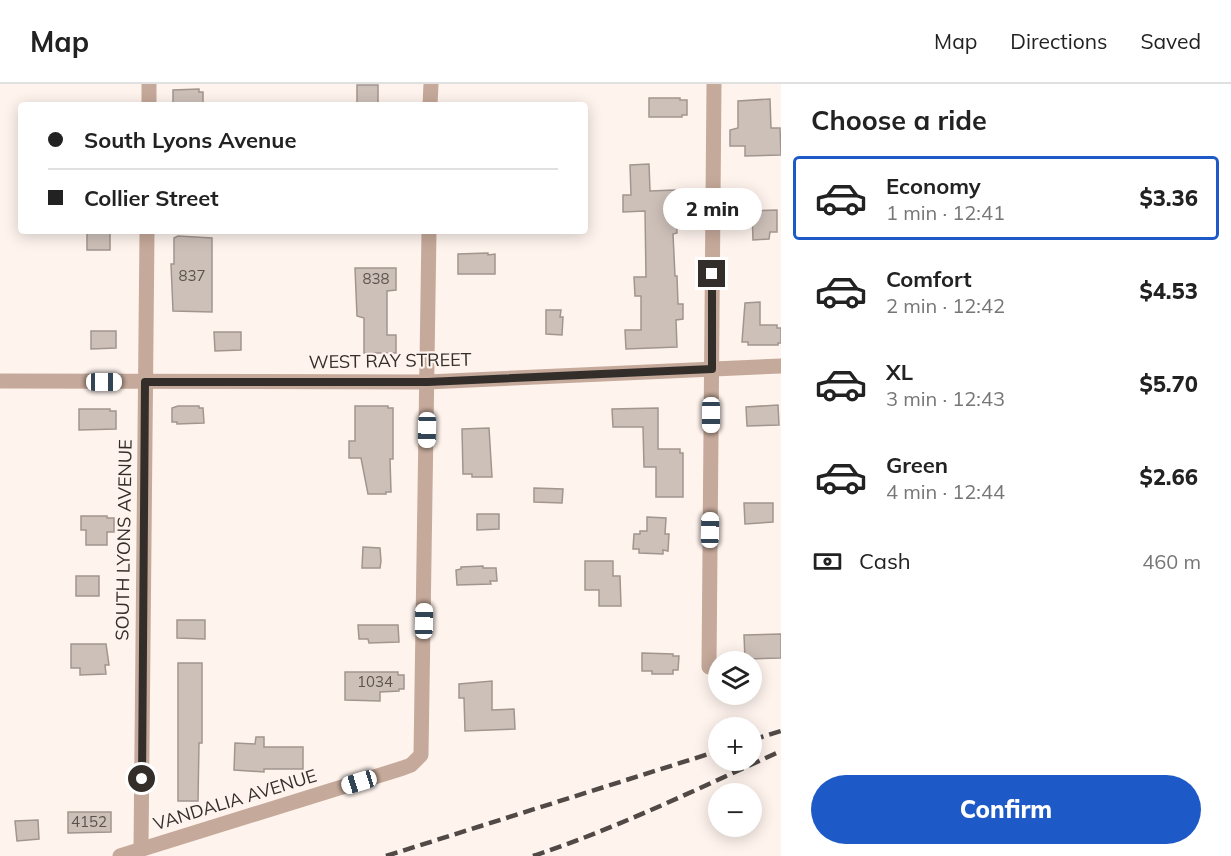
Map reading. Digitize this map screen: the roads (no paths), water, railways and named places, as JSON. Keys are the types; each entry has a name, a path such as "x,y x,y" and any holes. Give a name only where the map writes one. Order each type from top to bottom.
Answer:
{"street":[{"path":"149,84 149,102"},
{"path":"430,102 431,84"},
{"path":"709,651 714,84"},
{"name":"SOUTH LYONS AVENUE","path":"141,849 147,234"},
{"path":"428,382 429,234"},
{"name":"WEST RAY STREET","path":"0,381 428,382 781,366"},
{"name":"VANDALIA AVENUE","path":"120,856 403,768 421,755 423,748 428,382"}],"railway":[{"path":"762,737 781,731"},
{"path":"533,856 627,820 781,751"},
{"path":"386,856 708,754"}]}
